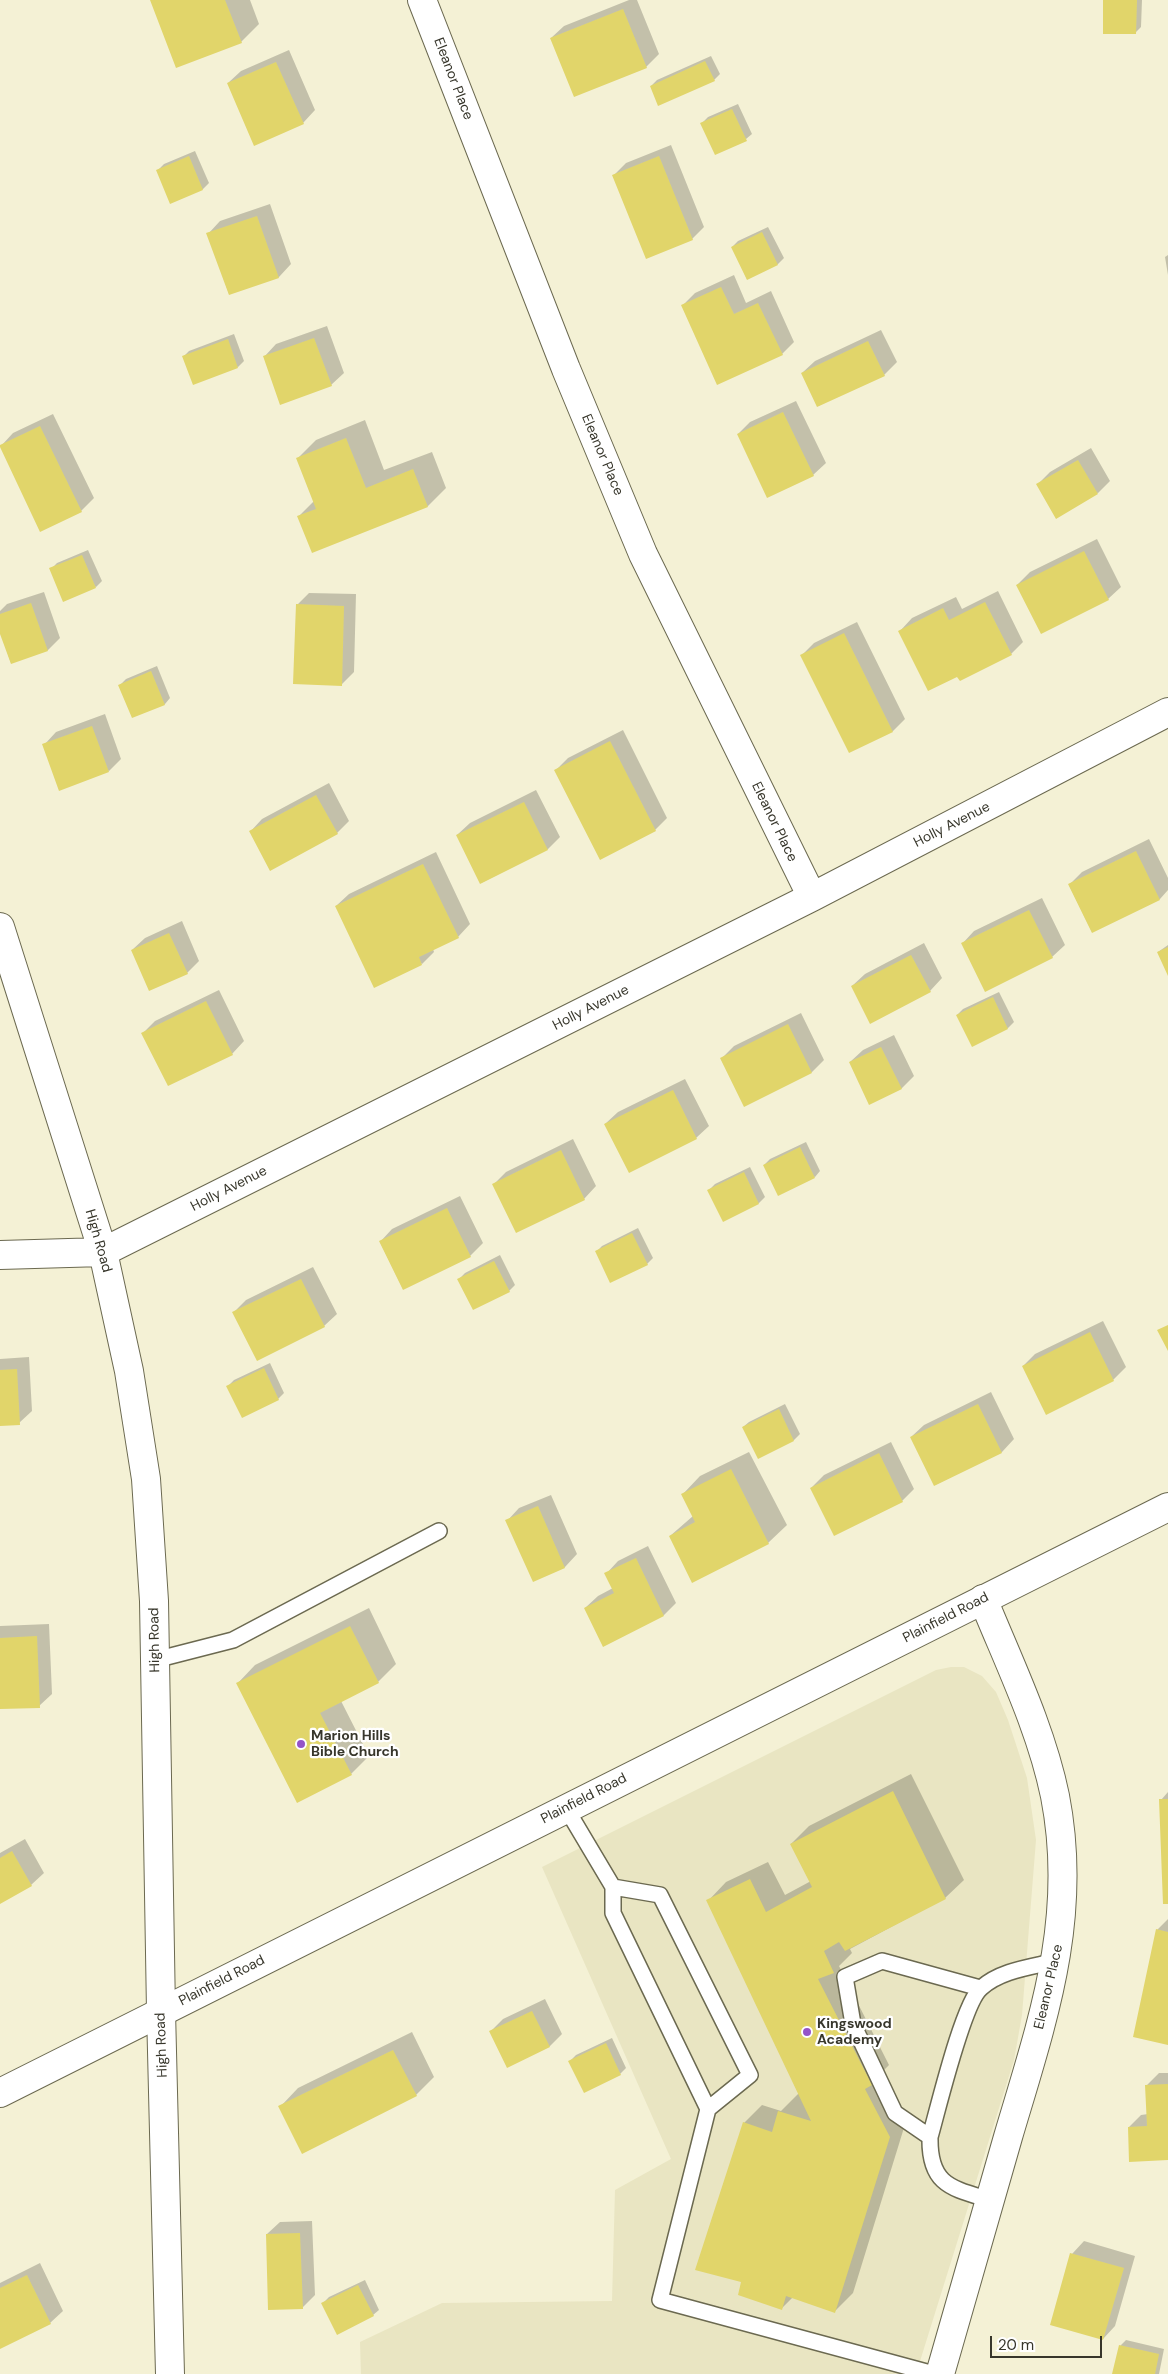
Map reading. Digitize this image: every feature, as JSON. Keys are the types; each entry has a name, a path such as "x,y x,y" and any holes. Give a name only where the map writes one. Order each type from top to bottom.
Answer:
{"street":[{"name":"Eleanor Place","path":"422,0 566,369 643,554 812,897"},
{"name":"Holly Avenue","path":"0,1255 103,1252 812,897 1168,712"},
{"name":"High Road","path":"0,927 103,1252 129,1371 146,1479 154,1601 170,2374"},
{"name":"Plainfield Road","path":"0,2093 1168,1507"},
{"name":"Eleanor Place","path":"940,2374 1041,2026 1056,1961 1061,1928 1062,1859 1055,1797 1040,1744 983,1599"}],"lane":[{"path":"155,1660 233,1640 439,1531"},
{"path":"566,1808 613,1887 613,1913 708,2109"},
{"path":"613,1887 660,1895 750,2075 708,2109 660,2300 934,2374"},
{"path":"930,2137 895,2113 854,2024 845,1977 882,1961 980,1988"},
{"path":"990,2200 953,2188 935,2174 930,2150 930,2137 968,2008 980,1988 1001,1975 1056,1961"}],"shaded area":[{"path":"964,1667 982,1676 996,1692 1008,1720 1027,1778 1036,1840 1022,2015 1014,2060 916,2374 361,2374 360,2342 442,2303 612,2301 615,2190 671,2159 542,1867 936,1670"}],"building":[{"path":"150,0 225,0 242,43 176,68"},
{"path":"1103,0 1137,0 1136,34 1103,34"},
{"path":"623,9 647,68 574,97 550,38"},
{"path":"705,61 715,81 658,106 650,86"},
{"path":"276,62 304,124 254,146 227,83"},
{"path":"732,109 747,141 715,155 700,123"},
{"path":"189,156 203,190 170,204 156,170"},
{"path":"659,156 693,240 646,259 612,175"},
{"path":"257,216 279,278 229,295 206,233"},
{"path":"762,232 778,265 747,280 731,247"},
{"path":"721,287 734,314 758,303 783,355 717,385 681,305"},
{"path":"314,338 332,386 280,405 263,356"},
{"path":"228,339 238,368 193,385 182,356"},
{"path":"868,341 885,376 817,407 801,373"},
{"path":"783,412 814,476 767,498 737,434"},
{"path":"40,426 82,512 40,532 0,445"},
{"path":"346,438 366,488 413,469 428,507 312,553 297,516 316,509 296,458"},
{"path":"1078,460 1098,494 1056,519 1036,484"},
{"path":"1084,551 1109,600 1041,634 1016,585"},
{"path":"82,555 96,588 63,602 49,568"},
{"path":"985,602 1012,655 960,681 957,677 928,691 898,631 943,608 949,620"},
{"path":"31,603 48,651 11,664 0,634 0,614"},
{"path":"296,604 344,606 342,686 293,684"},
{"path":"844,633 893,732 849,753 800,655"},
{"path":"151,671 165,705 132,718 118,685"},
{"path":"92,726 109,772 59,791 42,744"},
{"path":"610,741 656,831 600,860 554,770"},
{"path":"316,795 338,834 270,871 249,831"},
{"path":"524,802 548,850 480,884 456,835"},
{"path":"1136,851 1160,900 1092,933 1068,884"},
{"path":"423,864 459,938 419,957 422,965 374,988 335,906"},
{"path":"1029,910 1053,958 985,992 961,943"},
{"path":"169,933 188,974 149,991 131,950"},
{"path":"1168,947 1168,976 1157,952"},
{"path":"911,955 931,992 870,1024 851,986"},
{"path":"993,997 1008,1029 972,1047 956,1015"},
{"path":"206,1001 233,1055 168,1086 141,1033"},
{"path":"788,1024 812,1073 744,1107 720,1058"},
{"path":"881,1047 902,1089 869,1105 849,1062"},
{"path":"673,1090 697,1139 629,1173 604,1124"},
{"path":"800,1147 815,1178 778,1196 763,1165"},
{"path":"561,1150 585,1200 516,1233 492,1184"},
{"path":"744,1172 759,1204 723,1222 707,1190"},
{"path":"447,1208 471,1257 403,1290 379,1241"},
{"path":"632,1233 648,1265 610,1283 595,1251"},
{"path":"494,1261 510,1292 473,1310 457,1279"},
{"path":"301,1279 325,1327 257,1361 232,1312"},
{"path":"1168,1325 1168,1351 1157,1330"},
{"path":"1090,1332 1114,1381 1046,1415 1022,1366"},
{"path":"264,1368 279,1400 242,1418 226,1386"},
{"path":"17,1369 20,1425 0,1426 0,1370"},
{"path":"978,1404 1002,1453 934,1486 910,1437"},
{"path":"779,1409 794,1441 758,1459 742,1427"},
{"path":"879,1453 903,1502 834,1536 810,1488"},
{"path":"731,1469 769,1544 692,1583 669,1536 695,1522 681,1494"},
{"path":"538,1506 565,1568 533,1582 505,1520"},
{"path":"636,1558 664,1616 603,1647 584,1608 614,1593 604,1573"},
{"name":"Marion Hills Bible Church","path":"350,1626 379,1683 320,1713 352,1775 297,1803 236,1683"},
{"path":"37,1636 40,1708 0,1709 0,1638"},
{"name":"Kingswood Academy","path":"893,1791 946,1899 845,1951 839,1942 824,1951 834,1973 818,1979 872,2085 865,2089 890,2137 835,2313 786,2296 782,2310 738,2295 741,2282 695,2270 743,2122 772,2132 778,2111 811,2121 706,1900 750,1879 766,1912 812,1887 790,1844"},
{"path":"1159,1799 1168,1799 1168,1904 1163,1904"},
{"path":"12,1851 32,1886 0,1904 0,1858"},
{"path":"1156,1929 1168,1932 1168,2045 1133,2037"},
{"path":"532,2011 550,2047 507,2068 489,2031"},
{"path":"606,2043 621,2075 584,2093 568,2061"},
{"path":"393,2050 417,2096 302,2154 278,2106"},
{"path":"1168,2084 1168,2160 1129,2162 1128,2127 1147,2126 1145,2085"},
{"path":"300,2233 303,2309 268,2310 266,2234"},
{"path":"1070,2253 1124,2268 1103,2340 1050,2325"},
{"path":"27,2275 51,2324 0,2349 0,2288"},
{"path":"358,2285 374,2316 337,2335 321,2303"},
{"path":"1119,2345 1159,2354 1155,2374 1112,2374"}],"place":[{"name":"Marion Hills Bible Church","path":"301,1744"},
{"name":"Kingswood Academy","path":"807,2032"}]}
